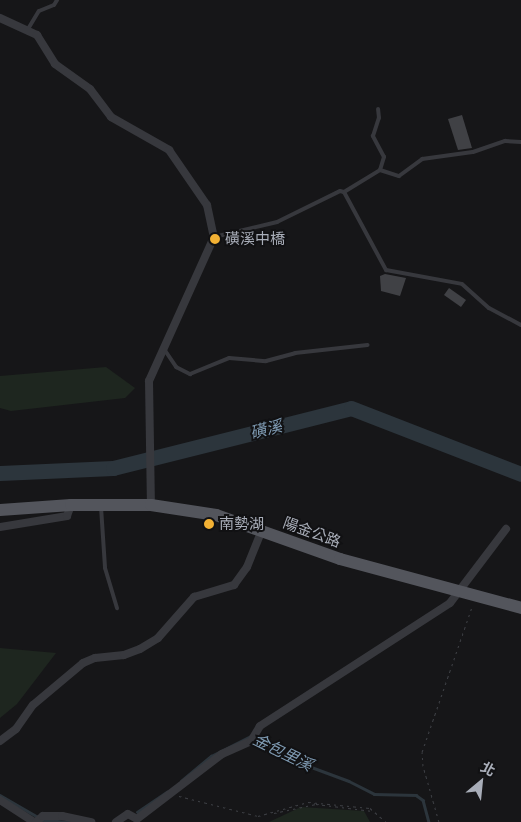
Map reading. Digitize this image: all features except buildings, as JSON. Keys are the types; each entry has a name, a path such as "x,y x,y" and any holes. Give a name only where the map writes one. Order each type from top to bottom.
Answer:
{"main road":[{"name":"陽金公路","path":"0,510 71,504 151,505 216,515 340,559 521,608"}],"street":[{"path":"0,18 28,29 41,40 55,64 90,89 111,117 169,150 202,194 214,238 162,347 149,381 151,505"},
{"path":"0,527 67,516 71,504"},
{"path":"116,822 128,814 137,819 174,793 222,754 251,741 255,732 450,603 506,529"},
{"path":"0,741 16,729 33,705 83,663 94,658 124,655 140,650 158,638 194,597 234,585 241,578 262,530"},
{"path":"0,800 38,820 91,822"}],"lane":[{"path":"28,29 39,12 54,5 57,0"},
{"path":"214,238 277,222 344,192 380,170 384,157 374,136 379,118 378,109"},
{"path":"380,170 399,176 422,159 474,152 505,142 521,142"},
{"path":"344,192 386,270 462,284 489,308 521,325"},
{"path":"162,347 176,367 190,374 229,358 266,361 295,353 368,345"},
{"path":"100,505 105,568 117,608"}],"path":[{"path":"439,822 424,773 422,752 476,596"},
{"path":"174,793 258,816 308,802 370,808 386,822"},
{"path":"174,793 178,796 256,816 316,804 375,811 386,822"}],"shaded area":[{"path":"106,367 135,388 125,398 11,411 0,408 0,376"},
{"path":"0,648 56,653 17,704 0,718"},
{"path":"301,807 364,811 370,822 269,822"}],"waterway":[{"name":"磺溪","path":"0,473 113,468 351,408 521,474"},
{"name":"金包里溪","path":"181,781 211,756 251,736"},
{"name":"金包里溪","path":"256,738 298,762 349,781 374,794 416,795 423,800 429,822"},
{"name":"金包里溪","path":"137,812 167,792"},
{"name":"金包里溪","path":"0,795 38,817"},
{"name":"金包里溪","path":"42,820 71,822"}],"place":[{"name":"磺溪中橋","path":"215,239"},
{"name":"南勢湖","path":"209,524"}]}
